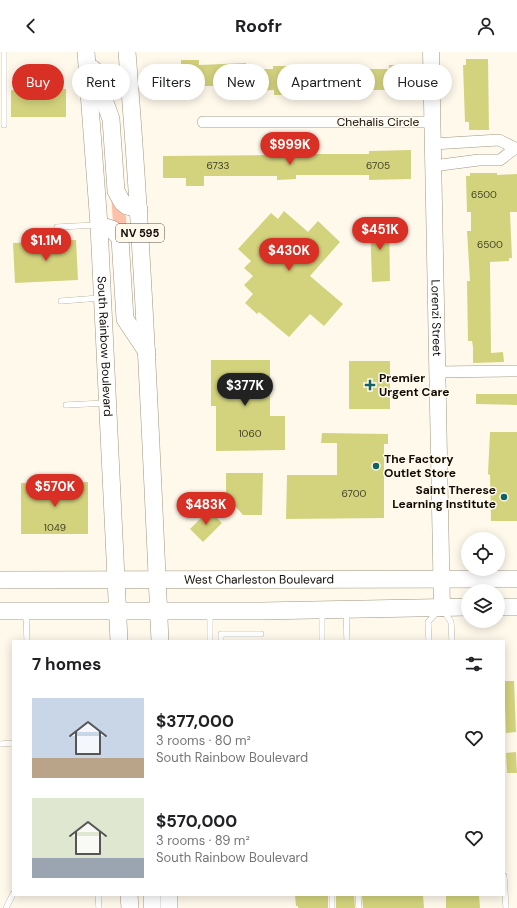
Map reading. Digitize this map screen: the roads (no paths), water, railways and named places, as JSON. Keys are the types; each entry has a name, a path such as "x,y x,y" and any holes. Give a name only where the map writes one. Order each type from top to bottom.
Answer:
{"main road":[{"path":"86,52 111,119 116,191 122,202 127,206 139,209"},
{"name":"South Rainbow Boulevard","path":"86,52 100,225 118,640"},
{"name":"NV 595","path":"127,52 139,209 160,640"},
{"path":"100,225 112,229 120,238 126,319 147,352"},
{"name":"West Charleston Boulevard","path":"0,580 517,578"},
{"path":"505,607 517,607"},
{"path":"0,611 461,608"},
{"path":"129,896 130,908"},
{"path":"152,896 152,908"},
{"path":"169,896 170,908"}],"street":[{"name":"Lorenzi Street","path":"431,52 442,608"},
{"name":"Chehalis Circle","path":"203,122 433,122"},
{"path":"433,144 499,140 516,149 500,160 479,160 434,166"},
{"path":"438,372 517,371"}],"lane":[{"path":"4,53 4,125"},
{"path":"57,227 100,225"},
{"path":"61,301 103,298"},
{"path":"66,405 108,403"},
{"path":"346,608 347,640"},
{"path":"429,640 428,622 442,608 451,622 452,640"},
{"path":"210,610 210,640"},
{"path":"322,610 322,640"},
{"path":"26,611 27,640"},
{"path":"221,640 220,634 261,634"},
{"path":"0,744 12,743"},
{"path":"505,892 506,908"},
{"path":"6,908 12,896"},
{"path":"98,896 99,908"},
{"path":"332,896 332,908"},
{"path":"358,896 359,908"}],"place":[{"name":"Premier Urgent Care","path":"370,385"},
{"name":"The Factory Outlet Store","path":"376,466"},
{"name":"Saint Therese Learning Institute","path":"504,497"}]}
